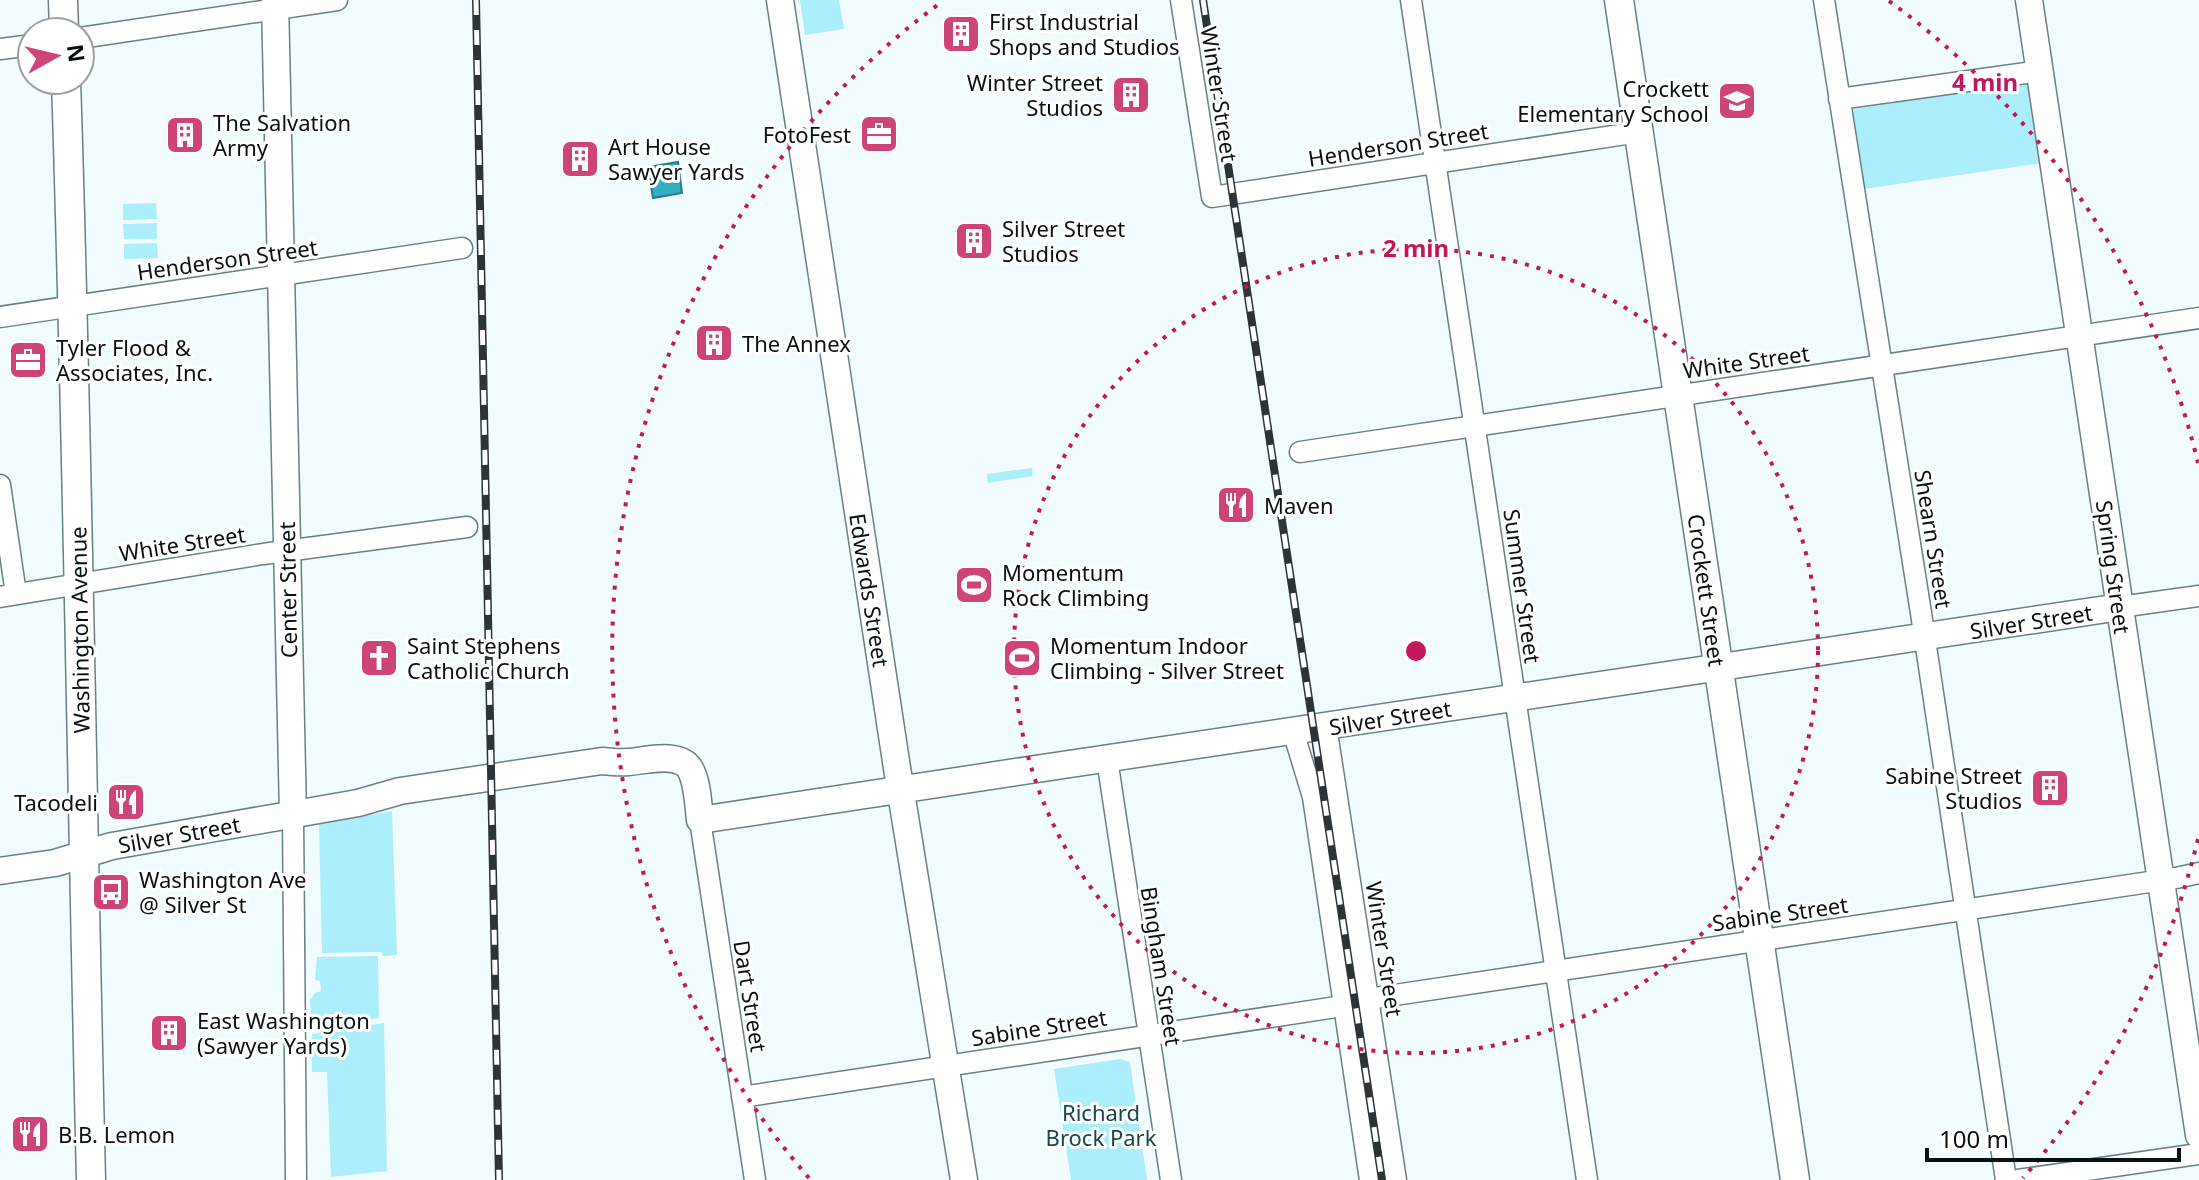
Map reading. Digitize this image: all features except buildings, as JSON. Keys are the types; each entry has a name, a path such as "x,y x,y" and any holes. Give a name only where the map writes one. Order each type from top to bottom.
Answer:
{"main road":[{"name":"Crockett Street","path":"1619,0 1795,1180"},
{"name":"Washington Avenue","path":"67,96 74,306 91,1180"}],"street":[{"path":"96,35 275,5 337,0"},
{"name":"Edwards Street","path":"780,0 964,1180"},
{"name":"Winter Street","path":"1181,0 1212,197"},
{"name":"Summer Street","path":"1411,0 1587,1180"},
{"name":"Shearn Street","path":"1824,0 1925,637 2006,1180"},
{"name":"Spring Street","path":"2029,0 2199,1135"},
{"name":"Center Street","path":"275,5 293,815 296,1180"},
{"path":"1839,99 2040,71"},
{"name":"Henderson Street","path":"1212,197 1639,132"},
{"name":"Henderson Street","path":"0,317 462,248"},
{"name":"White Street","path":"1300,452 2199,318"},
{"path":"0,485 8,596"},
{"name":"White Street","path":"8,596 286,551 467,527"},
{"name":"Silver Street","path":"0,871 55,863 112,846 358,803 401,801 602,770 624,762 662,759 687,764 694,778 700,820 2199,596"},
{"name":"Winter Street","path":"1326,726 1396,1180"},
{"path":"1293,731 1313,797 1370,1180"},
{"name":"Bingham Street","path":"1107,759 1171,1180"},
{"name":"Dart Street","path":"700,820 755,1180"},
{"name":"Sabine Street","path":"1368,999 2199,873"},
{"name":"Sabine Street","path":"742,1097 1343,1006"},
{"path":"2018,1180 2199,1154"}],"green space":[{"path":"800,0 839,0 844,29 805,35"},
{"path":"2032,80 2043,163 1864,189 1850,110"},
{"path":"156,203 157,219 123,220 123,204"},
{"path":"157,223 157,239 124,239 123,224"},
{"path":"157,243 158,258 124,259 124,244"},
{"path":"1032,468 1033,476 988,483 987,474"},
{"path":"392,811 397,955 383,956 382,952 322,953 319,824"},
{"path":"378,956 379,1018 312,1029 310,1000 321,991 320,981 315,980 317,957"},
{"path":"384,1023 387,1171 331,1177 327,1072 312,1072 312,1034"},
{"name":"Richard Brock Park","path":"1120,1059 1130,1062 1147,1180 1071,1180 1054,1069"}],"shaded area":[{"path":"678,162 682,193 653,198 648,167"}],"railway":[{"path":"476,0 499,1180"},
{"path":"1203,0 1382,1180"}],"place":[{"name":"First Industrial Shops and Studios","path":"961,34"},
{"name":"Winter Street Studios","path":"1131,95"},
{"name":"Crockett Elementary School","path":"1737,101"},
{"name":"FotoFest","path":"879,134"},
{"name":"The Salvation Army","path":"185,135"},
{"name":"Art House Sawyer Yards","path":"580,159"},
{"name":"Silver Street Studios","path":"974,241"},
{"name":"The Annex","path":"714,343"},
{"name":"Tyler Flood & Associates, Inc.","path":"28,360"},
{"name":"Maven","path":"1236,505"},
{"name":"Momentum Rock Climbing","path":"974,585"},
{"name":"Saint Stephens Catholic Church","path":"379,658"},
{"name":"Momentum Indoor Climbing - Silver Street","path":"1022,658"},
{"name":"Sabine Street Studios","path":"2050,788"},
{"name":"Tacodeli","path":"126,802"},
{"name":"Washington Ave @ Silver St","path":"111,892"},
{"name":"East Washington (Sawyer Yards)","path":"169,1033"},
{"name":"B.B. Lemon","path":"30,1134"}]}
